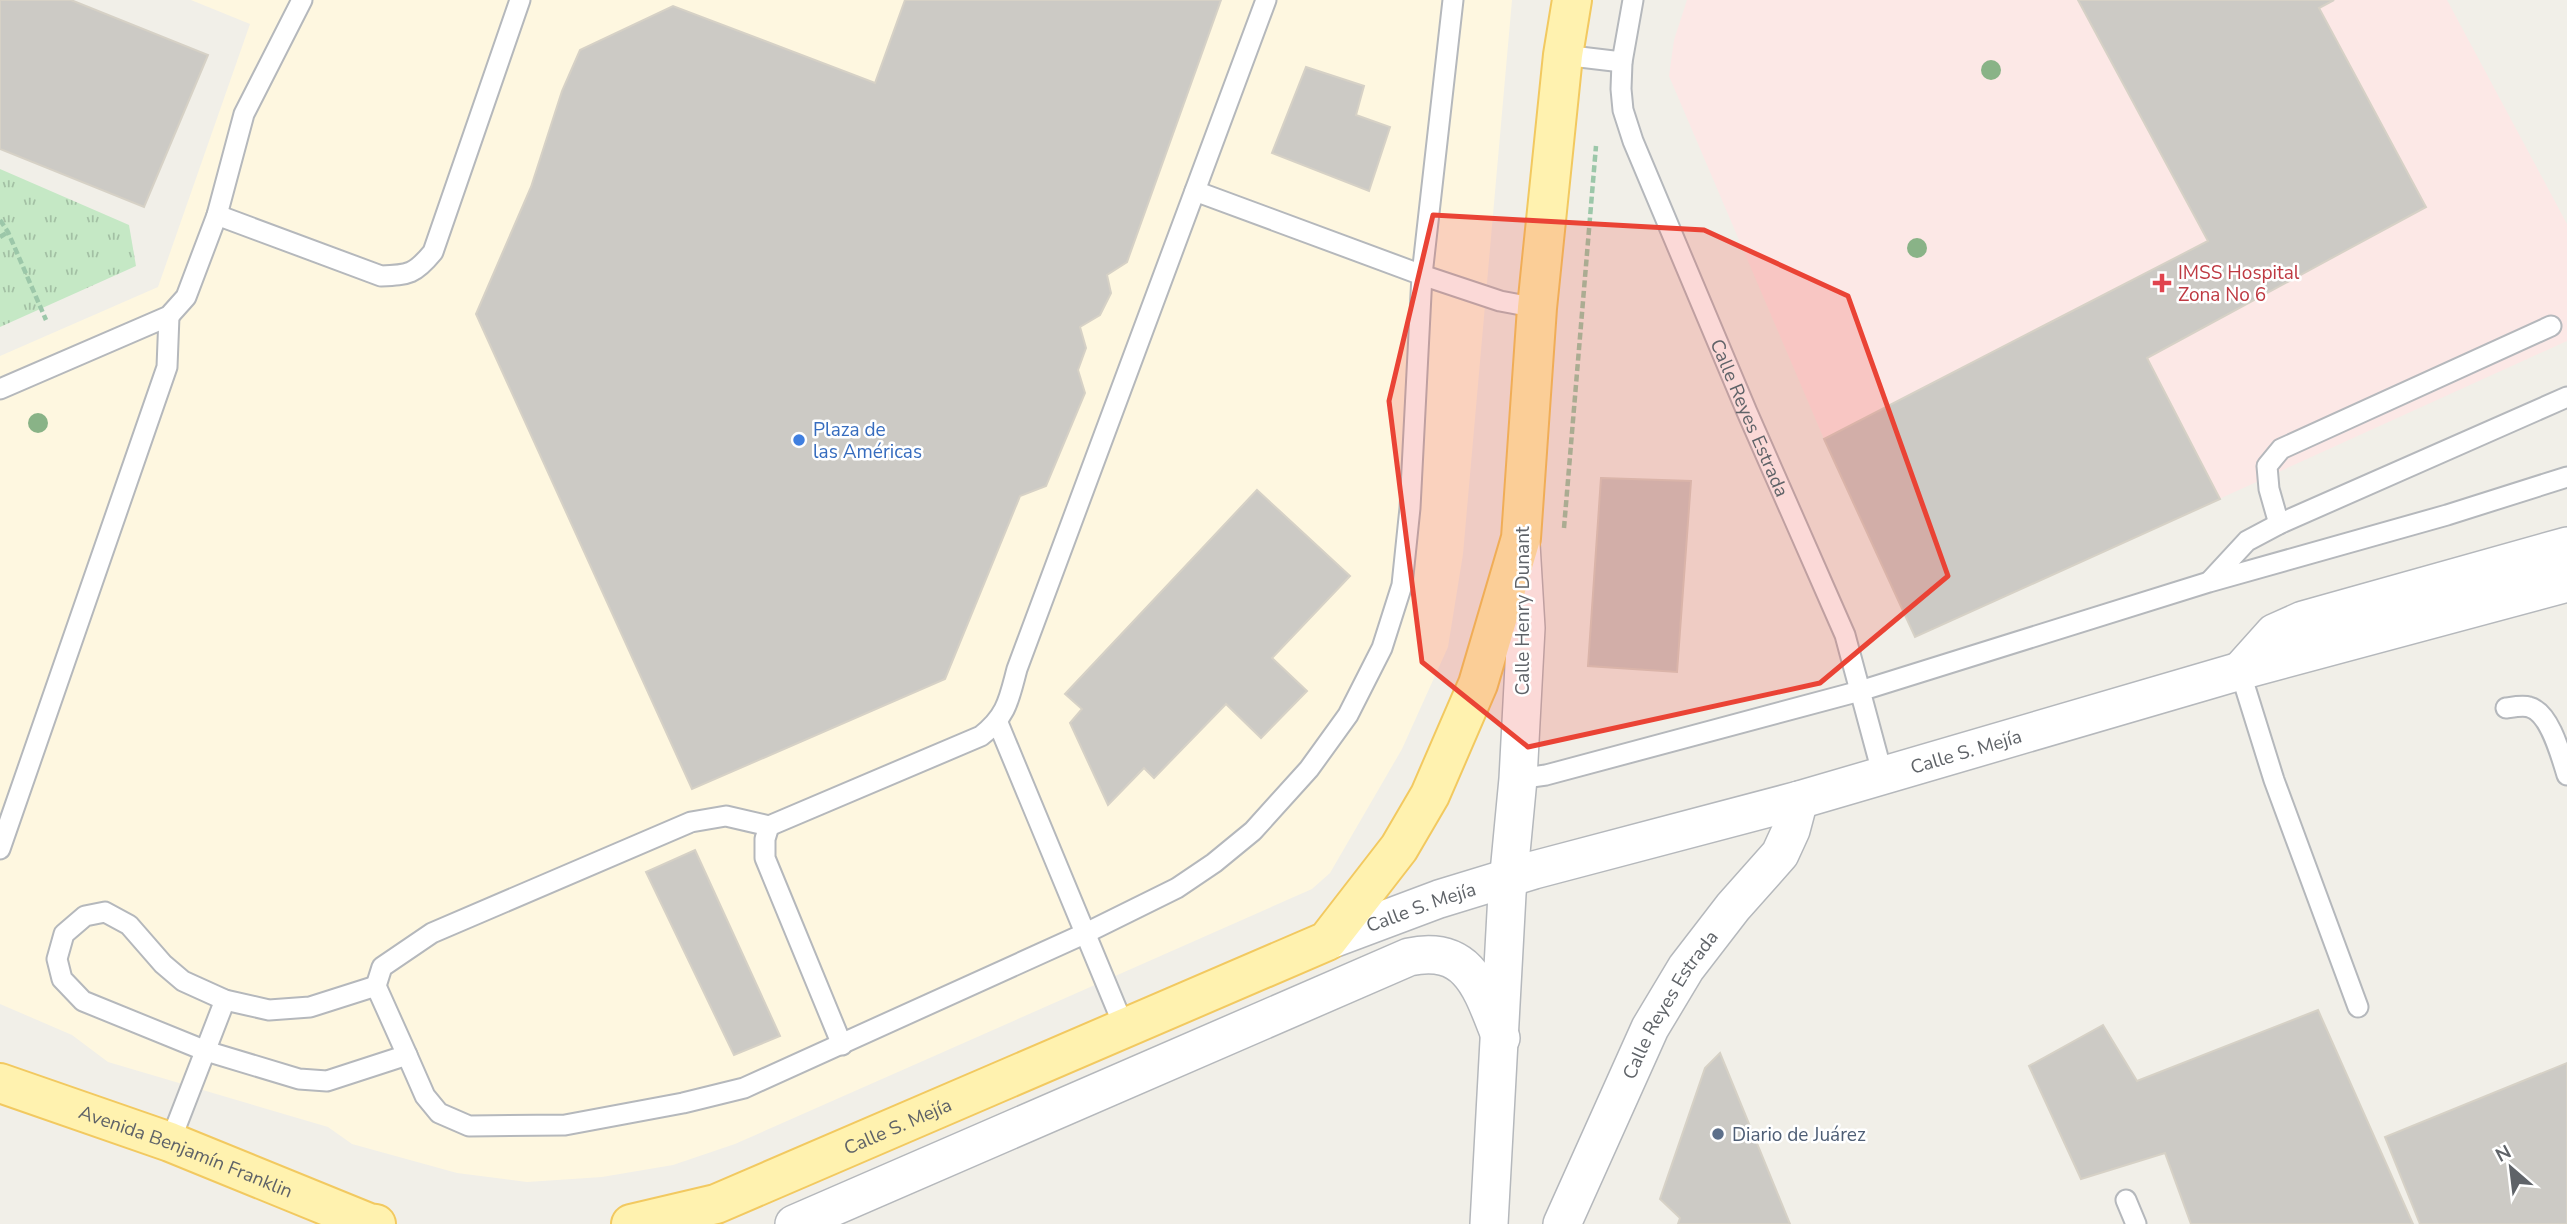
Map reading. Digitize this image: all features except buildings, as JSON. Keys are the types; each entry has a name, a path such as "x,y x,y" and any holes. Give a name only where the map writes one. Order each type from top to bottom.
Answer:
{"main road":[{"name":"Calle Henry Dunant","path":"1521,538 1537,308 1563,55 1572,0"},
{"path":"1327,942 1399,849 1430,795 1479,684 1521,538"},
{"name":"Calle S. Mejía","path":"631,1224 716,1204 1327,942"},
{"name":"Avenida Benjamín Franklin","path":"0,1083 170,1142 369,1224"},
{"path":"369,1224 376,1224"}],"street":[{"name":"Calle Henry Dunant","path":"1489,1224 1526,628 1521,538"},
{"path":"2241,671 2274,633 2303,620 2567,546"},
{"name":"Calle S. Mejía","path":"1327,942 1439,899 1509,878 1799,800 2241,671 2567,583"},
{"name":"Calle Reyes Estrada","path":"1562,1224 1650,1028 1686,968 1780,854 1791,830 1799,800"},
{"path":"794,1224 1409,957 1429,953 1452,958 1470,973 1480,988 1501,1038"}],"lane":[{"path":"0,389 169,316 186,297 217,215 244,114 302,0"},
{"path":"217,215 381,276 407,275 420,268 433,252 520,0"},
{"path":"1266,0 1017,669 1007,707 998,723 981,736 769,826 726,816 691,822 432,933 382,967 376,986 425,1096 439,1113 469,1126 565,1125 683,1103 744,1088 1086,933 1177,888 1253,831 1309,769 1348,715 1382,648 1402,585 1410,509 1422,275 1453,0"},
{"name":"Calle Reyes Estrada","path":"1633,0 1622,62 1623,110 1633,141 1747,412 1845,635 1883,776"},
{"path":"1563,55 1622,62"},
{"path":"1195,191 1422,275 1500,301 1537,308"},
{"path":"0,849 167,367 169,316"},
{"path":"2280,524 2269,489 2267,466 2281,449 2551,326"},
{"path":"2209,582 2247,541 2567,397"},
{"path":"1518,779 1546,775 1860,691 2209,582 2447,515 2567,477"},
{"path":"2241,671 2278,792 2358,1007"},
{"path":"2506,708 2528,706 2539,711 2549,724 2567,775"},
{"path":"998,723 1125,1029"},
{"path":"769,826 765,839 765,858 842,1045"},
{"path":"376,986 310,1007 269,1010 225,1000 183,981 163,964 129,925 105,912 85,916 64,934 57,959 62,979 83,1001 206,1051 299,1079 327,1081 407,1055"},
{"path":"170,1142 225,1000"},
{"path":"2126,1200 2136,1224"}],"path":[{"path":"1564,536 1597,134"},
{"path":"0,220 8,232 46,320"},
{"path":"0,237 8,232"}],"highlighted area":[{"path":"1433,215 1704,230 1848,296 1948,576 1820,683 1528,747 1422,662 1389,401"}],"shaded area":[{"name":"Plaza de las Américas","path":"191,0 1512,0 1463,554 1448,647 1402,749 1330,873 1312,889 735,1144 673,1165 602,1177 527,1182 457,1173 352,1144 328,1127 108,1062 72,1035 0,1004 0,356 158,287 250,24"},
{"name":"IMSS Hospital Zona No 6","path":"1687,0 2447,0 2567,224 2567,341 1915,637 1824,439 1669,76 1674,40"}],"green space":[{"path":"0,169 129,225 136,266 0,327"}],"place":[{"name":"IMSS Hospital Zona No 6","path":"2162,283"},
{"name":"Plaza de las Américas","path":"799,440"},
{"name":"Diario de Juárez","path":"1718,1134"}]}
